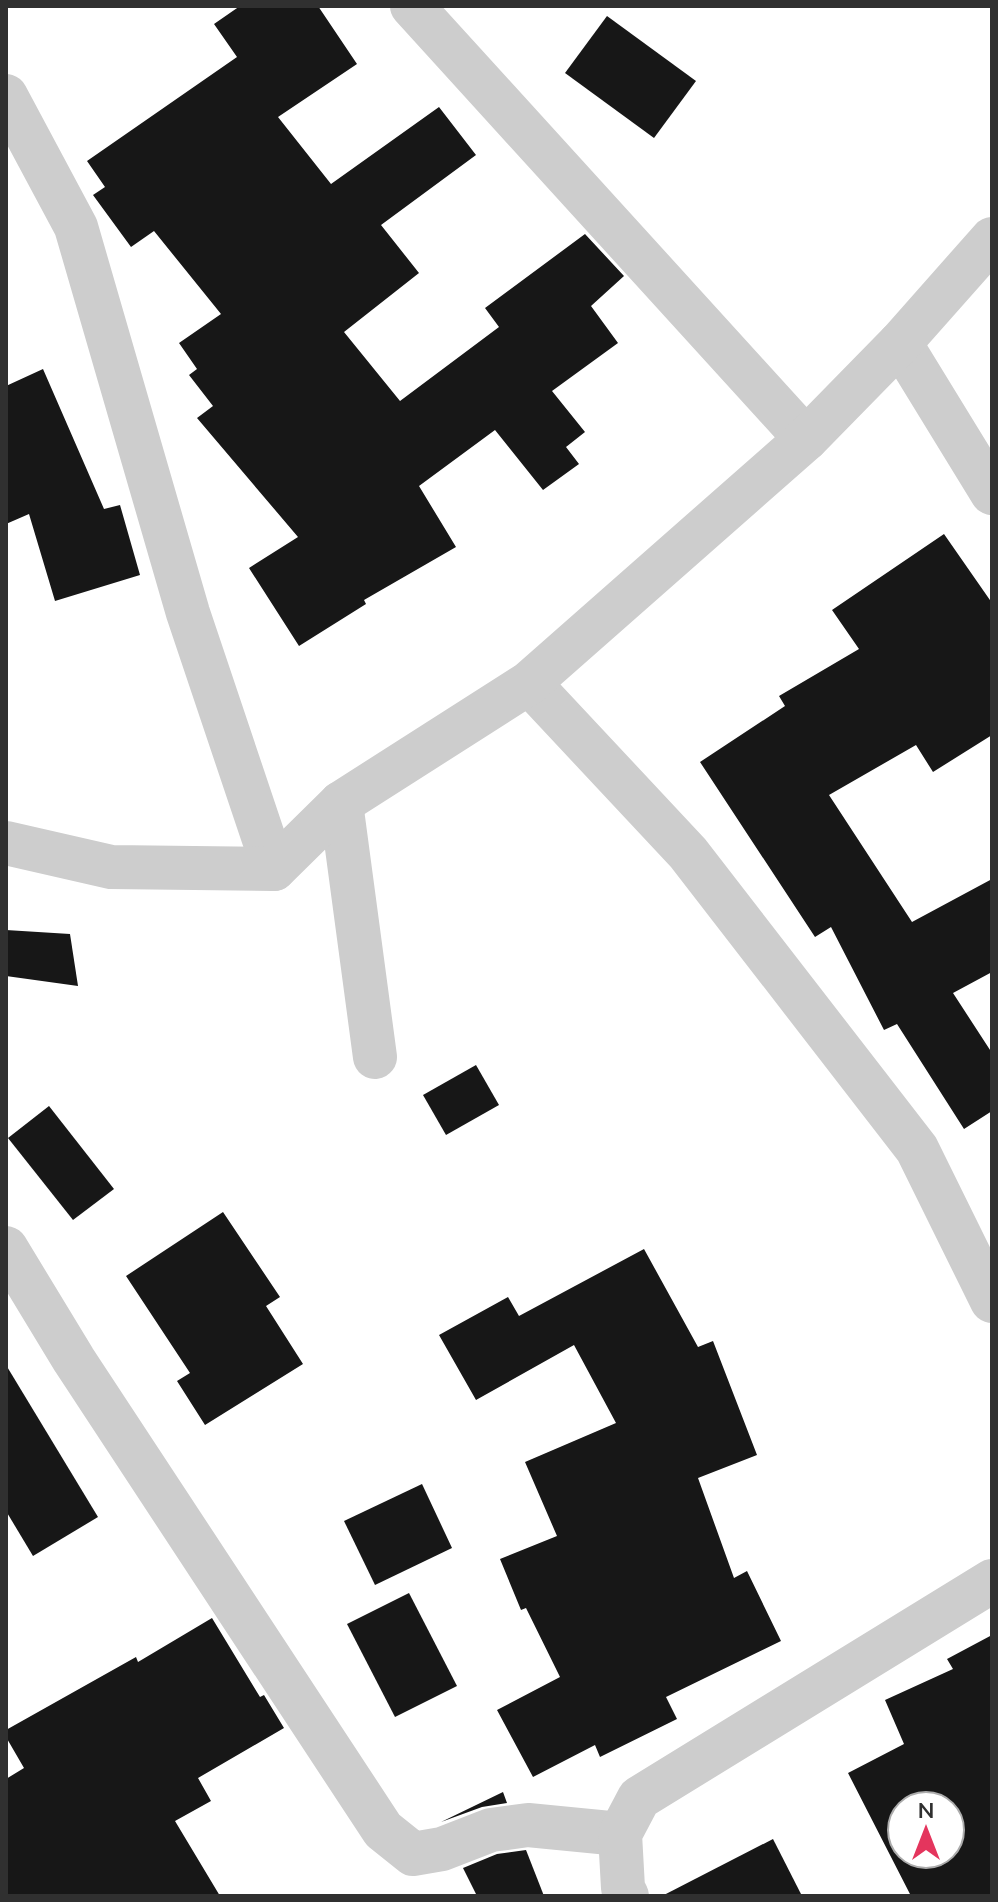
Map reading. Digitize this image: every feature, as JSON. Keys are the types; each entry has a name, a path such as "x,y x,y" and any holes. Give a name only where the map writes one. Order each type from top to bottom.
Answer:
{"street":[{"path":"412,6 806,439"},
{"path":"6,96 76,227 188,613 274,869"},
{"path":"6,843 111,867 274,869 341,803 529,683 806,439 900,343 992,239"},
{"path":"900,343 992,493"},
{"path":"529,683 688,853 917,1149 992,1301"},
{"path":"341,803 375,1057"},
{"path":"6,1248 74,1360 383,1830 413,1854 442,1849 491,1830 528,1825 620,1834"},
{"path":"627,1896 623,1888 620,1834 639,1798 992,1581"}],"building":[{"path":"240,6 318,6 357,64 278,117 331,184 439,107 476,155 381,225 419,273 344,332 400,401 499,327 485,308 585,234 624,276 591,306 618,343 552,391 585,432 566,447 579,464 543,490 495,430 419,486 456,547 364,600 366,604 299,646 249,568 298,537 197,418 213,406 189,375 197,369 179,343 221,314 154,231 131,247 93,195 105,187 87,161 237,57 214,24"},
{"path":"607,16 696,81 654,138 565,73"},
{"path":"43,369 104,509 120,505 140,575 55,601 29,514 6,524 6,386"},
{"path":"944,534 992,603 992,735 933,772 916,745 829,795 912,922 992,879 992,972 953,993 992,1053 992,1111 964,1129 897,1024 884,1030 831,927 815,937 700,762 785,706 779,696 859,649 832,610"},
{"path":"6,930 70,934 78,986 6,976"},
{"path":"476,1065 499,1105 446,1135 423,1095"},
{"path":"49,1106 114,1189 73,1220 8,1138"},
{"path":"223,1212 280,1297 266,1306 303,1364 205,1425 177,1381 190,1373 126,1276"},
{"path":"644,1249 698,1347 713,1341 757,1455 698,1478 734,1578 747,1571 781,1641 666,1697 677,1719 600,1757 595,1745 533,1777 497,1710 560,1677 526,1608 521,1610 500,1559 557,1536 525,1462 616,1423 574,1345 476,1400 439,1335 508,1297 519,1316"},
{"path":"6,1365 98,1517 33,1556 6,1511"},
{"path":"422,1484 452,1548 375,1585 344,1521"},
{"path":"409,1593 457,1686 395,1717 347,1624"},
{"path":"212,1618 260,1697 264,1695 284,1728 198,1778 211,1801 175,1821 220,1896 6,1896 6,1779 24,1768 6,1737 6,1730 136,1657 138,1662"},
{"path":"992,1635 992,1896 911,1896 898,1870 966,1870 966,1790 886,1790 886,1847 848,1773 904,1744 885,1700 953,1669 947,1659"},
{"path":"503,1792 507,1803 482,1807 441,1822"},
{"path":"773,1839 802,1896 662,1896"},
{"path":"526,1850 544,1896 477,1896 463,1868 497,1854"}]}
